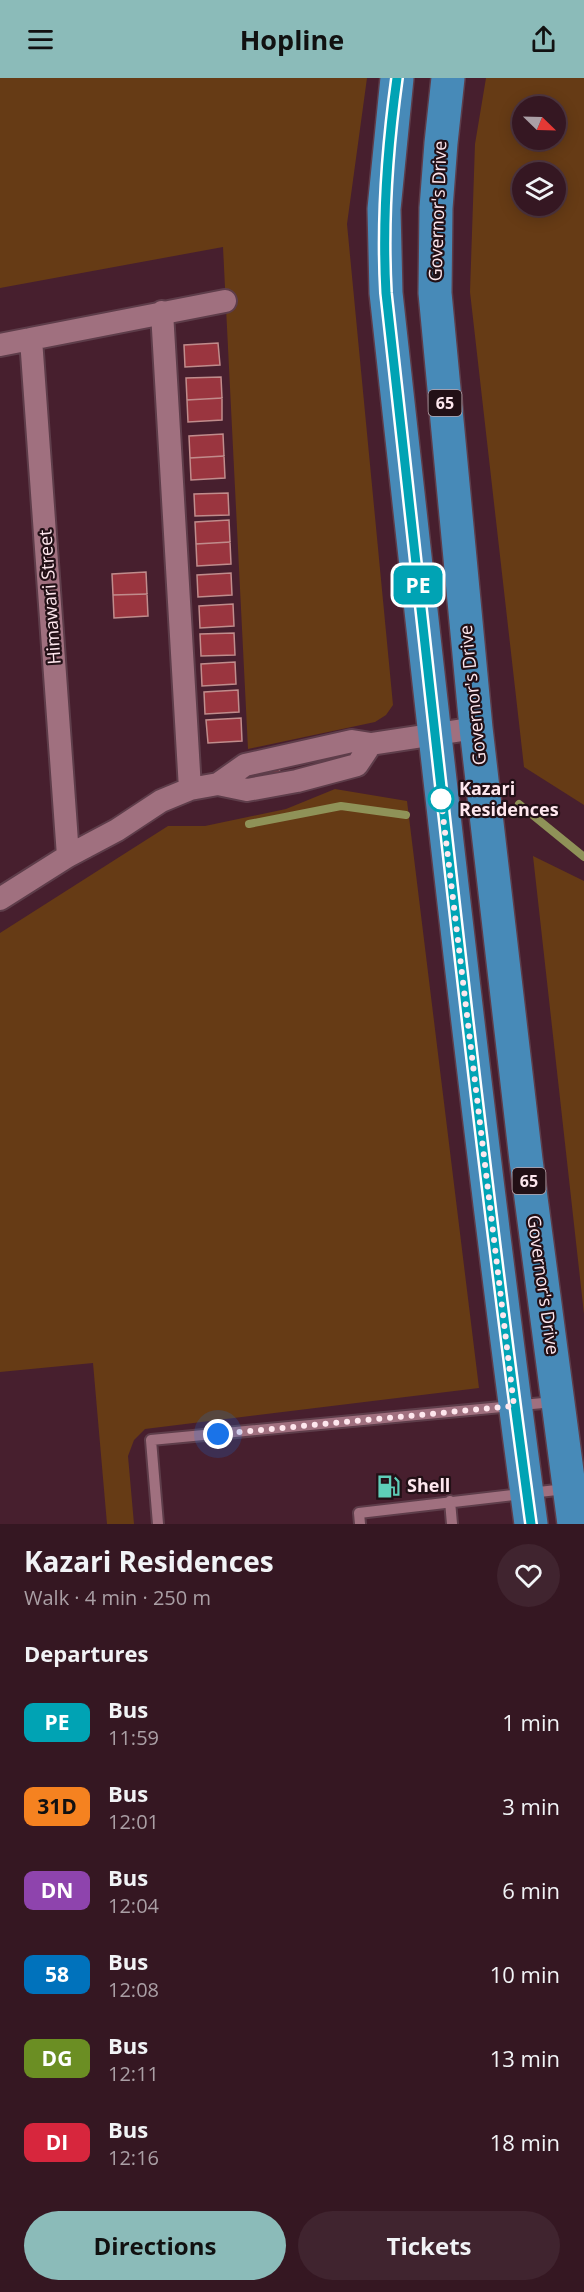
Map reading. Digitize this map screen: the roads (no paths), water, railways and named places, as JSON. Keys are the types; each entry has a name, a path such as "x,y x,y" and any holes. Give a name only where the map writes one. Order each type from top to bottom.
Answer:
{"main road":[{"name":"65","path":"397,78 386,174 383,248 388,305 434,734 528,1508"},
{"name":"Governor's Drive","path":"448,78 436,207 435,293 476,728 525,1148 574,1524"}],"street":[{"path":"0,345 225,301"},
{"path":"162,312 190,789"},
{"name":"Himawari Street","path":"31,339 68,856"},
{"path":"0,899 68,856 117,830 161,801 190,789 218,784 245,765 352,741 371,744 476,728"}],"lane":[{"path":"158,1524 151,1440 559,1402"},
{"path":"360,1524 359,1513 450,1502 528,1508 570,1489"},
{"path":"450,1502 452,1524"}],"waterway":[{"path":"519,804 584,857"},
{"path":"249,824 341,806 406,815"}],"place":[{"name":"Kazari Residences","path":"441,799"},
{"name":"Shell","path":"389,1486"}]}
